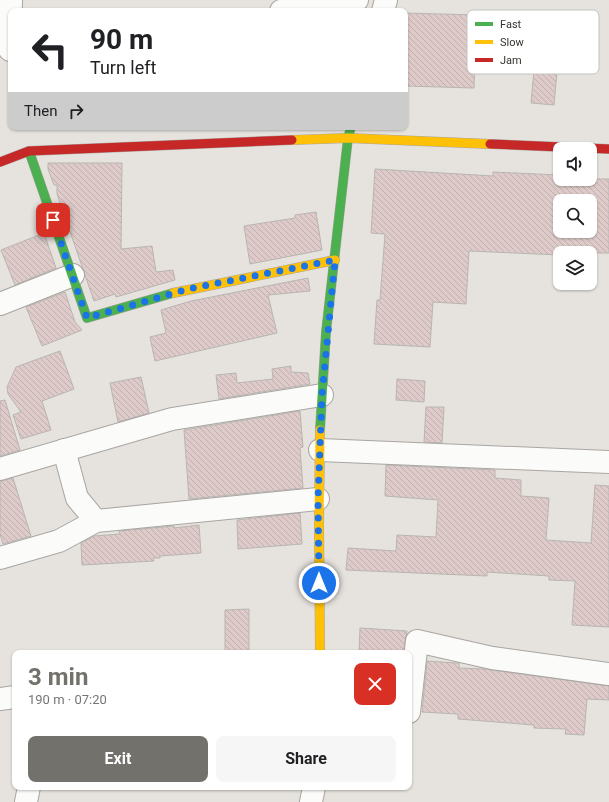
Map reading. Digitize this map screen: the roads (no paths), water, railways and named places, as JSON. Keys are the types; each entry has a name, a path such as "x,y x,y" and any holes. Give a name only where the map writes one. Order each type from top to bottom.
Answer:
{"street":[{"path":"302,8 357,0"},
{"path":"7,51 8,38"},
{"path":"320,650 318,499 322,395 335,260 348,138 350,130"},
{"path":"0,162 29,151 348,138 609,149"},
{"path":"29,151 87,318 188,289 335,260"},
{"path":"0,304 73,275"},
{"path":"0,469 172,419 322,395"},
{"path":"64,450 77,498 96,521"},
{"path":"320,450 609,462"},
{"path":"0,558 59,541 96,521 318,499"},
{"path":"412,688 418,641 492,658 609,674"},
{"path":"0,699 12,697"},
{"path":"26,802 28,790"},
{"path":"311,802 313,790"}]}
